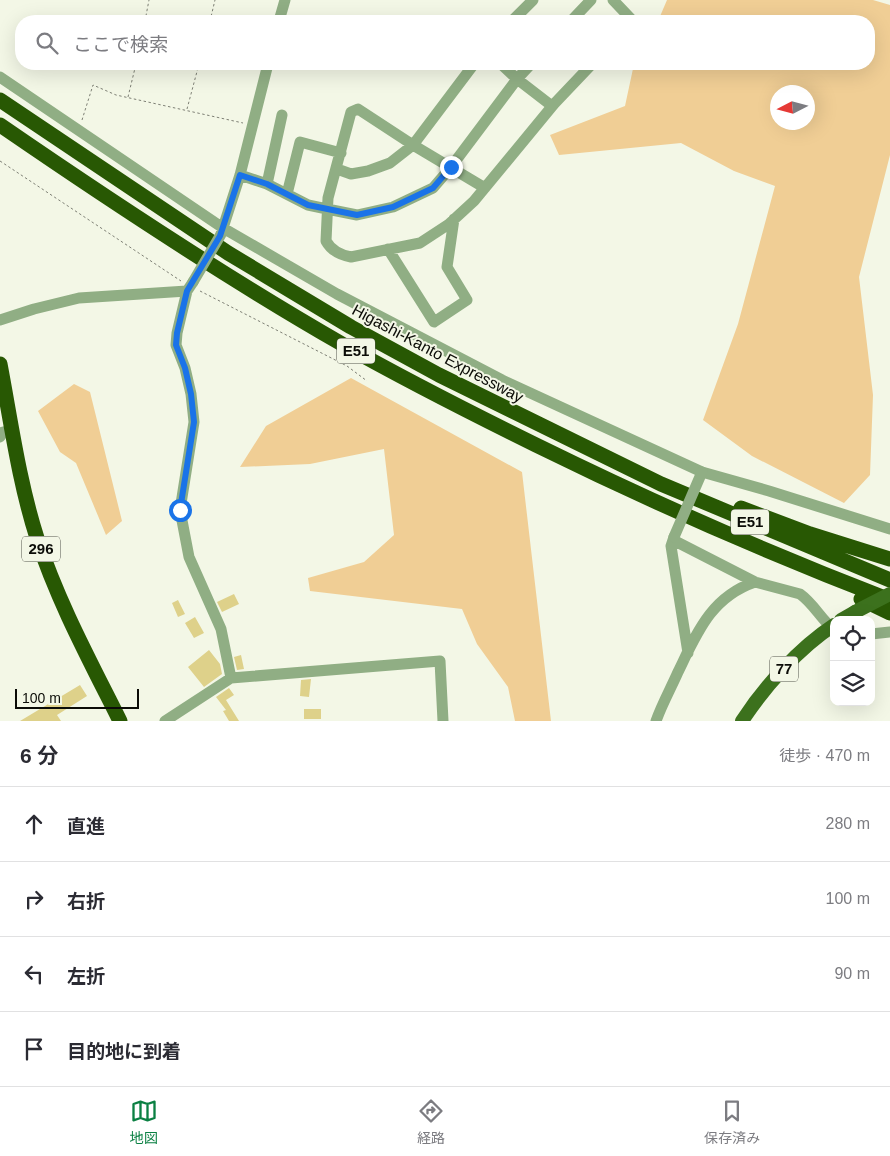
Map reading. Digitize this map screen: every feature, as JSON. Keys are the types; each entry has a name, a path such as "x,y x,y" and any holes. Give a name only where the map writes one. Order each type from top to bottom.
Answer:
{"highway":[{"name":"Higashi-Kanto Expressway","path":"0,100 228,253 351,327 439,375 612,461 711,506 890,580"},
{"name":"E51","path":"0,125 216,270 343,345 582,467 734,536 890,600"},
{"name":"296","path":"0,364 6,434 49,570 62,603 120,721"},
{"path":"612,461 810,534 890,559"},
{"path":"734,536 804,574 890,613"}],"main road":[{"name":"77","path":"848,616 890,594"},
{"name":"77","path":"742,721 758,698 779,674 830,629"}],"street":[{"path":"281,15 285,0"},
{"path":"518,15 533,0"},
{"path":"577,15 591,0"},
{"path":"613,0 627,15"},
{"path":"231,678 220,629 189,557 180,510 194,422 191,394 185,368 176,345 177,333 190,286 222,232 240,175 266,70"},
{"path":"337,169 351,174 368,171 390,163 413,145 469,70"},
{"path":"507,70 552,106"},
{"path":"240,175 267,184 308,205 327,209 357,215 393,207 433,188 525,70"},
{"path":"485,188 413,145 358,109 351,112 327,209 326,241 329,246 342,256 351,257 420,243 454,219 474,201 485,188 552,106 586,70"},
{"path":"0,78 222,232 502,380 702,472 890,529"},
{"path":"267,184 282,115"},
{"path":"287,194 300,142 341,153"},
{"path":"388,250 434,322 467,300 447,267 454,219"},
{"path":"0,320 79,298 190,286"},
{"path":"688,653 671,546 702,472"},
{"path":"674,538 755,582 800,594 830,620"},
{"path":"656,721 703,622 713,610 737,589 755,582"},
{"path":"875,634 890,632"},
{"path":"165,721 231,678 440,661 443,721"}],"path":[{"path":"146,15 150,0"},
{"path":"211,15 215,0"},
{"path":"128,97 135,70"},
{"path":"187,110 197,70"},
{"path":"79,131 93,86 116,95 251,125"},
{"path":"0,161 190,286 347,366 366,381"}],"shaded area":[{"path":"667,0 873,0 890,5 890,155 859,277 873,395 870,475 844,503 752,456 703,420 738,324 775,186 734,171 681,143 559,155 550,135 625,106 633,70 875,70 875,15 661,15"},
{"path":"351,378 522,472 551,721 515,721 508,687 477,644 462,609 310,591 308,578 364,562 394,535 384,449 310,464 240,467 266,426"},
{"path":"74,384 90,392 122,521 106,535 76,463 60,452 38,411"}],"building":[{"path":"234,594 239,604 222,612 217,602"},
{"path":"178,600 185,614 178,617 172,603"},
{"path":"195,617 204,633 194,638 185,623"},
{"path":"209,650 220,664 222,674 204,687 188,667"},
{"path":"241,655 244,669 237,670 234,657"},
{"path":"311,679 309,697 300,696 301,680"},
{"path":"80,685 87,696 57,715 61,721 20,721"},
{"path":"229,688 234,695 226,700 239,721 229,721 223,711 226,710 216,697"},
{"path":"304,709 321,709 321,719 304,719"}],"route":[{"path":"180,510 194,422 191,394 185,368 176,345 177,333 187,291 220,236 240,175 267,184 308,205 357,215 393,207 433,188 451,167"}]}
